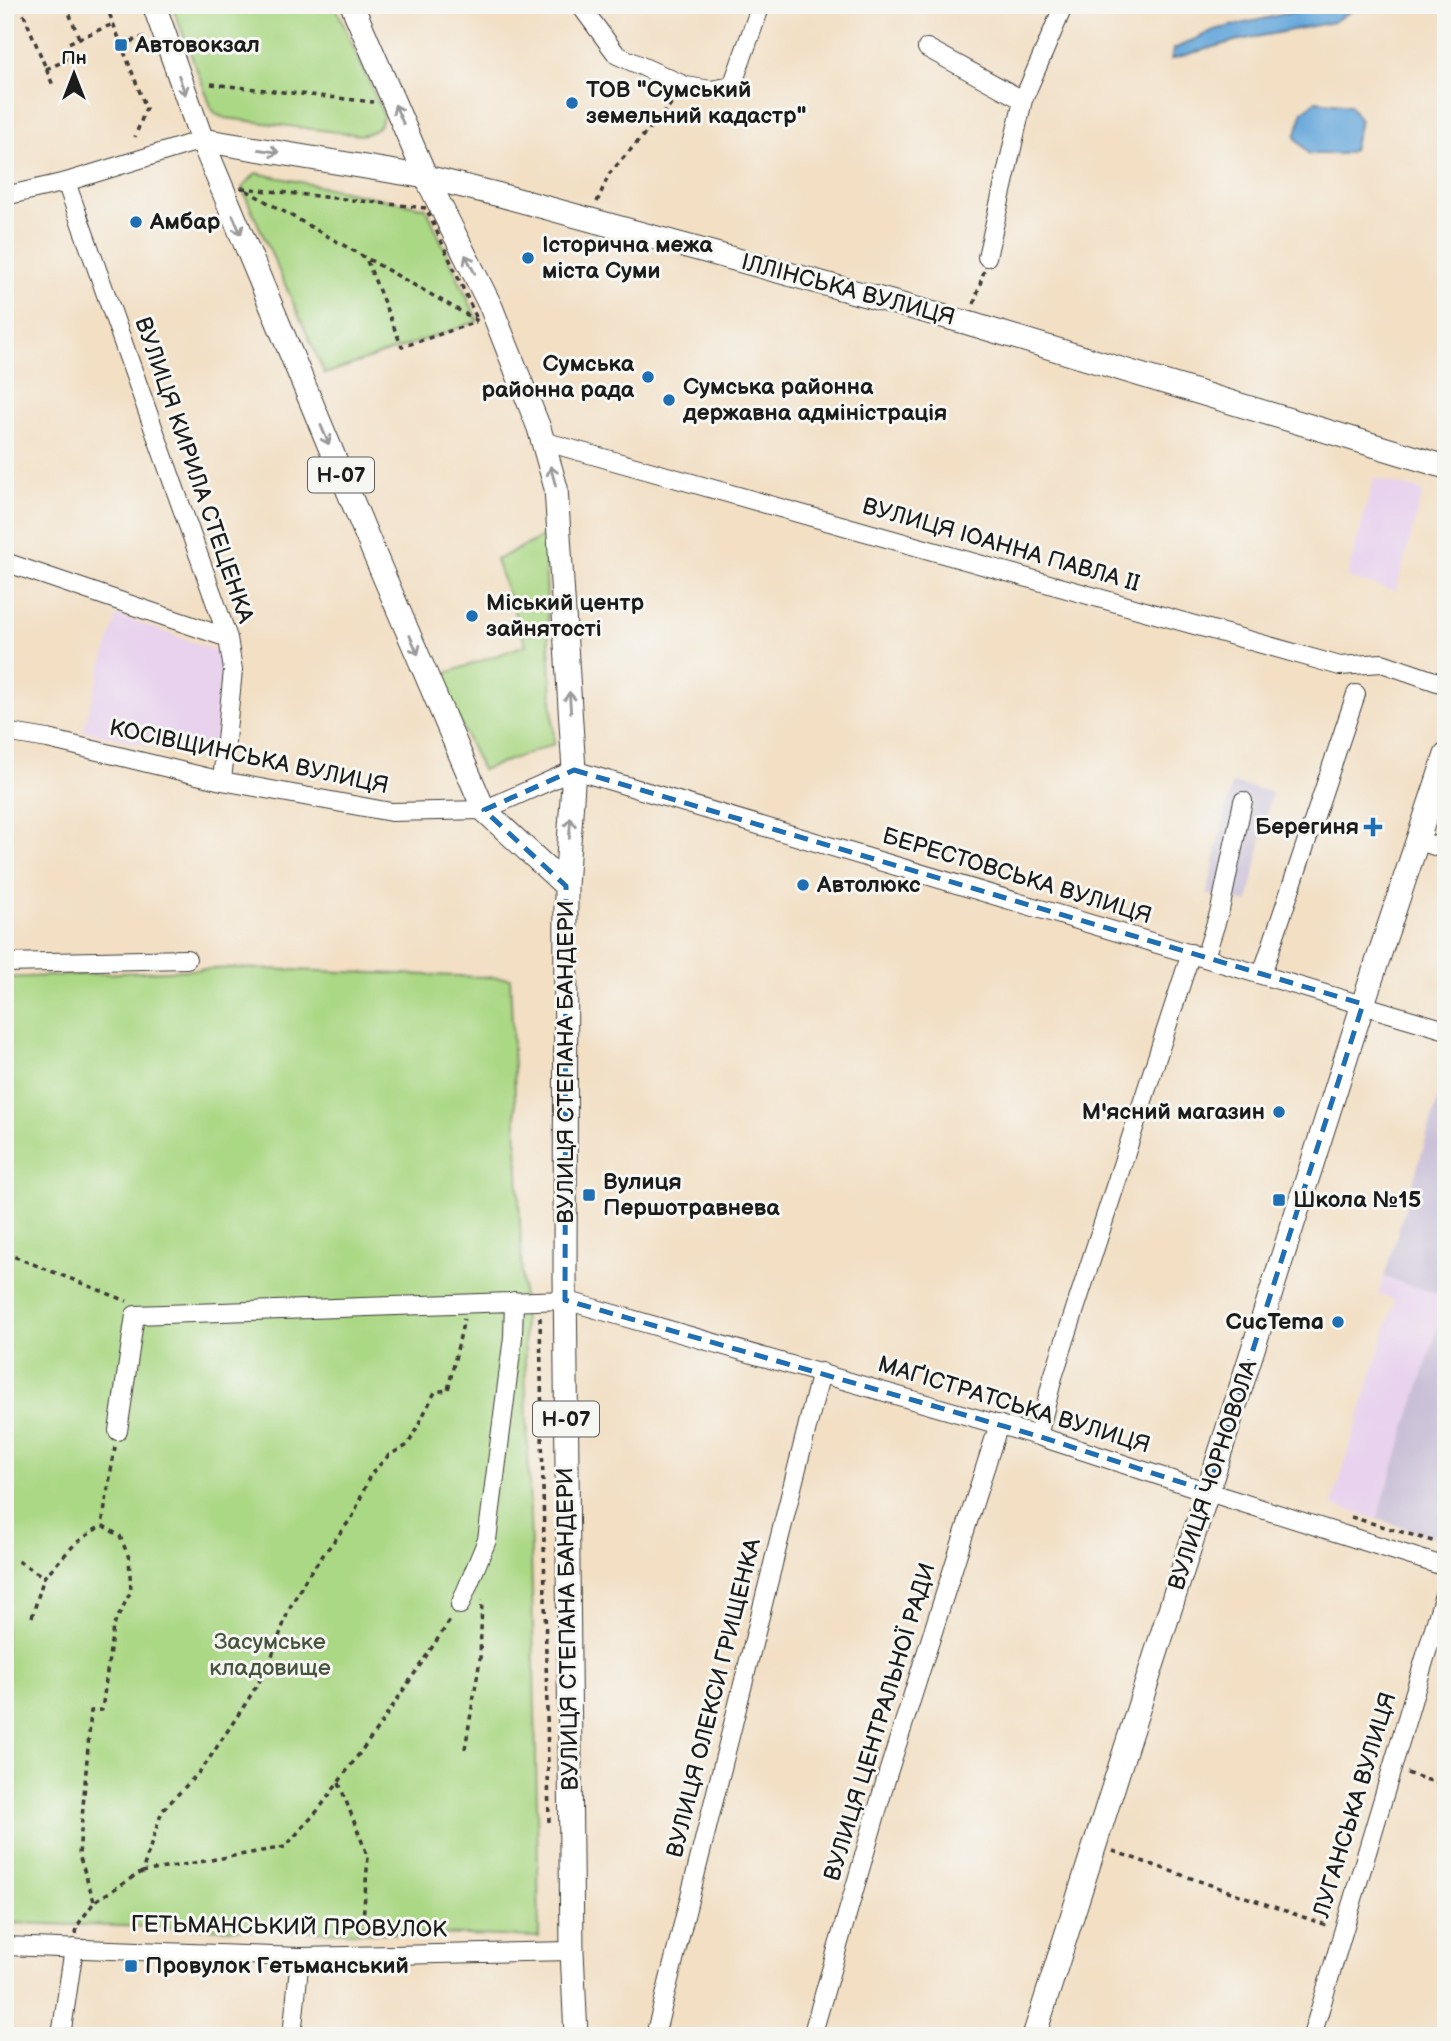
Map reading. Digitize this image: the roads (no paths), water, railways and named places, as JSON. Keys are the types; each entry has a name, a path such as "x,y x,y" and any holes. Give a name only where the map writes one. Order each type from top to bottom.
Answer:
{"main road":[{"name":"ВУЛИЦЯ СТЕПАНА БАНДЕРИ","path":"154,5 202,140 484,810 566,886"},
{"name":"ВУЛИЦЯ СТЕПАНА БАНДЕРИ","path":"352,5 426,177 491,307 543,441 556,488 574,770 566,886 565,1300 572,1951 576,2036"},
{"name":"ІЛЛІНСЬКА ВУЛИЦЯ","path":"202,140 426,177 591,220 968,323 1446,467"},
{"name":"ВУЛИЦЯ ЧОРНОВОЛА","path":"1034,2036 1363,1004 1445,758"}],"street":[{"path":"580,5 617,55 686,86 711,90 732,86 761,5"},
{"path":"985,265 1023,100 1064,5"},
{"path":"927,48 1023,100"},
{"path":"5,196 66,182 202,140"},
{"name":"ВУЛИЦЯ КИРИЛА СТЕЦЕНКА","path":"66,182 228,638 233,670 222,781"},
{"name":"ВУЛИЦЯ ІОАННА ПАВЛА II","path":"543,441 1340,666 1382,663 1446,685"},
{"path":"5,562 228,638"},
{"path":"1262,974 1356,694"},
{"name":"КОСІВЩИНСЬКА ВУЛИЦЯ","path":"5,732 48,739 222,781 391,812 484,810"},
{"path":"484,810 574,770"},
{"name":"БЕРЕСТОВСЬКА ВУЛИЦЯ","path":"574,770 1446,1030"},
{"path":"1038,1436 1054,1377 1198,955 1220,910 1244,801"},
{"path":"1418,841 1446,850"},
{"path":"5,963 187,959"},
{"name":"МАҐІСТРАТСЬКА ВУЛИЦЯ","path":"118,1431 135,1315 565,1300 999,1424 1446,1567"},
{"path":"460,1605 487,1540 513,1337 514,1301"},
{"name":"ВУЛИЦЯ ОЛЕКСИ ГРИЩЕНКА","path":"655,2036 821,1372"},
{"name":"ВУЛИЦЯ ЦЕНТРАЛЬНОЇ РАДИ","path":"812,2036 887,1776 999,1424"},
{"name":"ЛУГАНСЬКА ВУЛИЦЯ","path":"1312,2036 1446,1588"},
{"name":"ГЕТЬМАНСЬКИЙ ПРОВУЛОК","path":"5,1946 300,1957 572,1951"},
{"path":"61,2036 74,1948"},
{"path":"292,2036 300,1957"}],"water":[{"path":"1324,5 1361,5 1333,22 1235,41 1171,59 1174,49 1214,30"},
{"path":"1316,101 1350,105 1360,121 1353,150 1342,154 1309,154 1295,137 1303,111"}],"place":[{"name":"Автовокзал","path":"121,45"},
{"name":"ТОВ \"Сумський земельний кадастр\"","path":"572,103"},
{"name":"Амбар","path":"136,222"},
{"name":"Історична межа міста Суми","path":"528,258"},
{"name":"Сумська районна рада","path":"648,377"},
{"name":"Сумська районна державна адміністрація","path":"669,400"},
{"name":"Міський центр зайнятості","path":"472,616"},
{"name":"Берегиня","path":"1373,827"},
{"name":"Автолюкс","path":"803,885"},
{"name":"М'ясний магазин","path":"1279,1112"},
{"name":"Вулиця Першотравнева","path":"589,1195"},
{"name":"Школа №15","path":"1279,1200"},
{"name":"CucTema","path":"1338,1322"},
{"name":"Провулок Гетьманський","path":"131,1966"}],"park label":[{"name":"Засумське кладовище","path":"270,1655"}]}
